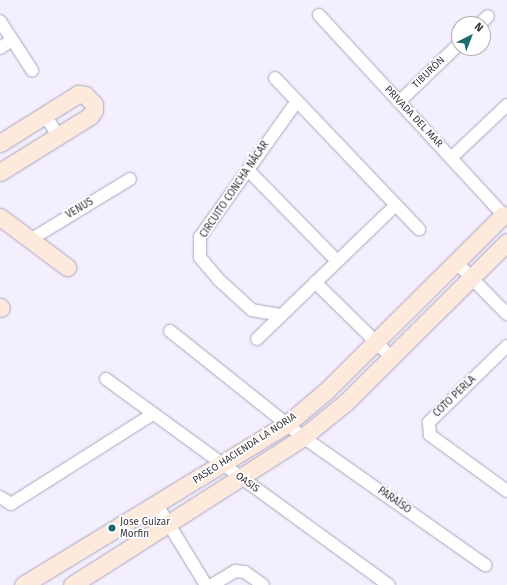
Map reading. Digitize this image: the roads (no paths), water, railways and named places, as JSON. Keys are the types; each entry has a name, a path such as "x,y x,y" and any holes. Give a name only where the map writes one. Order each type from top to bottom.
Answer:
{"street":[{"name":"PRIVADA DEL MAR","path":"319,16 506,215"},
{"path":"0,21 32,70"},
{"path":"0,48 12,40"},
{"name":"TIBURÓN","path":"399,102 451,52"},
{"path":"275,78 419,229"},
{"path":"0,143 78,94 85,95 94,104 94,110 90,116 0,172"},
{"name":"CIRCUITO CONCHA NÁCAR","path":"280,315 252,310 219,280 200,257 200,237 297,101"},
{"path":"451,158 507,105"},
{"path":"45,115 58,136"},
{"path":"248,170 337,261"},
{"name":"VENUS","path":"30,240 130,179"},
{"path":"257,339 280,315 396,205"},
{"name":"PASEO HACIENDA LA NORIA","path":"23,585 157,505 288,424 326,391 456,262 506,215"},
{"path":"0,217 67,267"},
{"name":"PASEO HACIENDA LA NORIA","path":"72,585 238,477 304,437 345,404 507,242"},
{"path":"456,262 507,314"},
{"path":"315,282 375,343 391,357"},
{"path":"170,331 288,424"},
{"name":"COTO PERLA","path":"507,346 429,422 430,435 507,491"},
{"name":"OASIS","path":"106,379 221,465 389,585"},
{"path":"0,497 11,504 153,414"},
{"name":"PARAÍSO","path":"288,424 304,437 485,565"},
{"path":"157,505 206,585"},
{"path":"212,585 235,572 245,572 263,585"}],"place":[{"name":"Jose Guizar Morfin","path":"112,528"}]}
